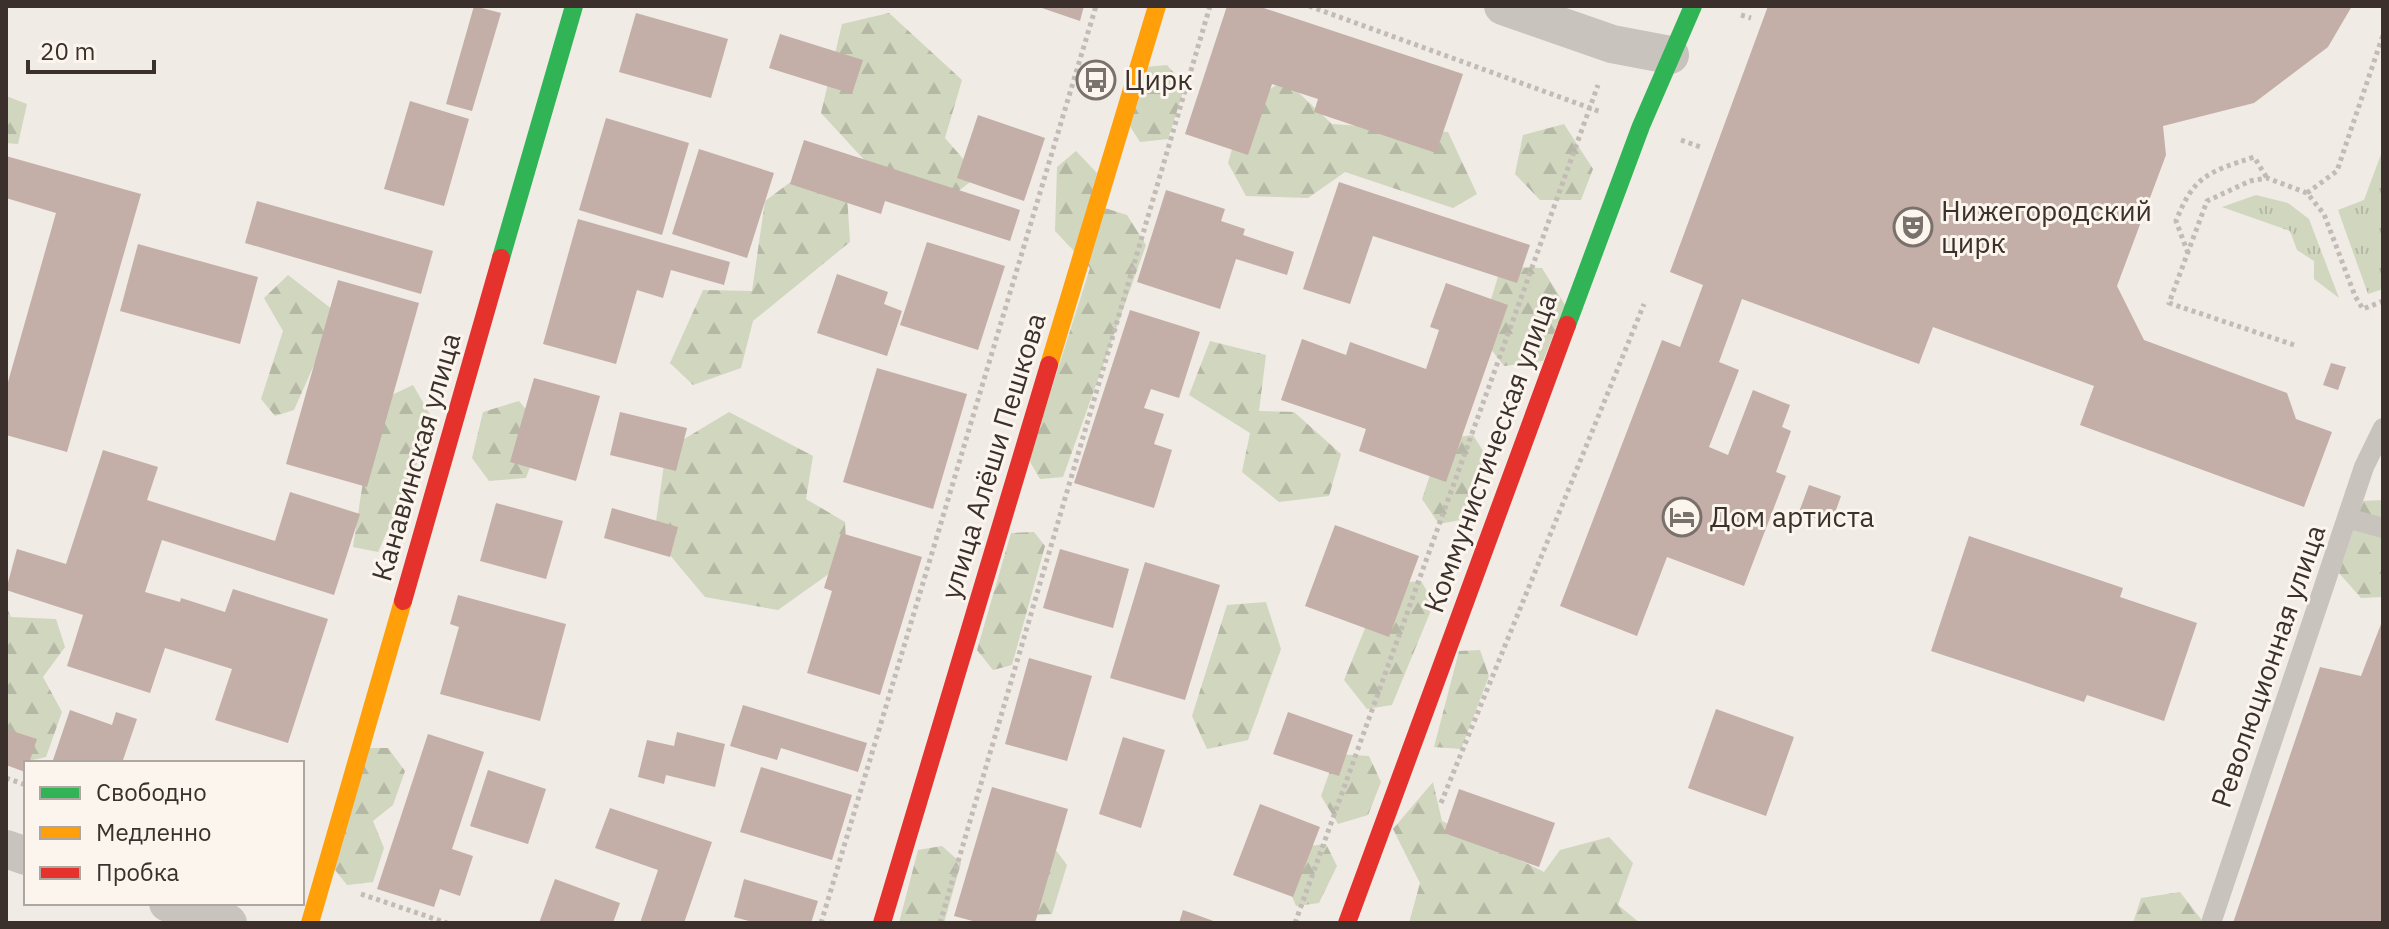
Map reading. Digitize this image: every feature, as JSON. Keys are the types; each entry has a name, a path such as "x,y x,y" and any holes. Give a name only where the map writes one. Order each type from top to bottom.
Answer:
{"street":[{"name":"Канавинская улица","path":"310,923 574,6"},
{"name":"улица Алёши Пешкова","path":"882,923 1157,6"},
{"path":"1503,6 1612,44 1670,55"},
{"name":"Коммунистическая улица","path":"1347,923 1641,126 1693,6"},
{"path":"174,905 228,923"}],"lane":[{"name":"Революционная улица","path":"2211,923 2364,467 2383,428"},
{"path":"2347,518 2383,528"}],"path":[{"path":"821,923 1096,6"},
{"path":"940,923 1210,6"},
{"path":"1309,6 1610,115"},
{"path":"1741,15 1751,18"},
{"path":"2307,193 2337,171 2383,35"},
{"path":"1295,923 1598,85"},
{"path":"2188,253 2176,221 2187,194 2213,171 2254,157 2267,178"},
{"path":"2294,345 2169,303 2207,201 2250,181 2267,178 2307,193 2324,214 2355,296 2363,309 2383,301"},
{"path":"1439,808 1644,304"},
{"path":"352,892 447,923"}],"green space":[{"path":"889,13 962,80 945,138 978,176 944,202 880,177 821,113 842,24"},
{"path":"1167,65 1185,86 1168,139 1140,142 1126,120 1145,67"},
{"path":"1285,80 1332,124 1448,132 1477,194 1453,208 1345,172 1308,198 1246,196 1228,163 1245,104"},
{"path":"6,96 27,104 18,144 6,143"},
{"path":"1564,124 1593,169 1581,200 1540,200 1515,174 1523,135"},
{"path":"2383,149 2383,289 2368,294 2338,210 2364,200"},
{"path":"1076,151 1097,173 1089,203 1127,215 1146,245 1063,477 1040,479 1029,460 1090,268 1055,231 1057,167"},
{"path":"811,167 846,179 850,242 753,321 741,368 693,385 670,363 703,290 752,291 765,201"},
{"path":"2256,195 2288,203 2309,219 2339,298 2314,279 2314,261 2297,250 2290,231 2222,207"},
{"path":"1501,267 1542,268 1565,305 1543,361 1504,366 1480,335"},
{"path":"288,275 337,313 294,410 275,416 261,399 283,331 264,298"},
{"path":"1210,341 1266,355 1259,411 1294,412 1341,454 1329,496 1279,502 1242,472 1250,433 1189,395"},
{"path":"413,385 435,423 378,552 353,547 375,403"},
{"path":"519,401 543,430 526,478 489,481 472,458 483,412"},
{"path":"729,412 813,456 806,499 845,522 847,561 778,610 705,597 654,536 666,450"},
{"path":"1473,435 1487,457 1460,520 1439,524 1422,499 1442,439"},
{"path":"2383,500 2383,597 2361,598 2339,573 2363,501"},
{"path":"1034,532 1045,546 1012,665 993,670 977,650 1011,533"},
{"path":"1421,581 1434,603 1392,705 1367,709 1344,680 1383,584"},
{"path":"1266,602 1281,649 1248,740 1207,749 1192,716 1227,605"},
{"path":"6,606 11,617 56,619 65,647 43,677 62,712 46,757 6,766"},
{"path":"1480,650 1489,676 1461,749 1434,747 1459,651"},
{"path":"368,748 388,748 405,771 393,805 373,821 384,848 373,882 347,885 332,866"},
{"path":"1336,754 1369,756 1381,782 1368,815 1338,824 1321,796"},
{"path":"1433,782 1442,821 1544,872 1560,850 1609,837 1633,863 1618,905 1640,923 1409,923 1420,883 1393,829"},
{"path":"1049,841 1067,865 1052,914 1021,916"},
{"path":"1326,844 1337,866 1319,903 1296,906 1284,877 1292,848"},
{"path":"942,846 961,863 944,923 899,923 918,850"},
{"path":"2180,892 2204,923 2133,923 2141,898"}],"building":[{"path":"474,6 501,13 472,111 446,104"},
{"path":"1036,6 1084,6 1080,21"},
{"path":"1227,6 1258,6 1463,74 1436,153 1314,112 1318,99 1272,84 1248,155 1185,134"},
{"name":"Нижегородский цирк","path":"1768,6 2352,6 2328,47 2254,103 2163,126 2166,155 2117,286 2144,340 2287,393 2296,419 2332,432 2304,507 2080,425 2094,386 1933,327 1919,364 1742,299 1719,362 1739,370 1709,447 1728,455 1753,390 1790,405 1782,427 1791,431 1776,472 1786,476 1744,586 1667,557 1637,636 1560,606 1662,340 1680,347 1703,285 1670,272"},
{"path":"636,13 728,39 711,98 619,72"},
{"path":"780,34 863,60 852,94 769,68"},
{"path":"410,101 469,119 444,206 384,189"},
{"path":"978,115 1045,138 1024,201 957,178"},
{"path":"606,118 689,143 662,235 579,210"},
{"path":"804,140 1020,210 1010,241 885,201 881,214 790,184"},
{"path":"699,149 774,173 747,258 672,234"},
{"path":"6,156 141,194 67,452 6,435 6,389 56,213 6,198"},
{"path":"1339,182 1530,245 1517,283 1373,236 1350,304 1303,289"},
{"path":"1166,190 1225,209 1221,221 1245,229 1243,235 1294,252 1287,275 1236,259 1220,309 1137,282"},
{"path":"257,201 433,251 421,294 245,243"},
{"path":"578,219 730,262 724,285 671,270 663,298 637,290 616,364 543,344"},
{"path":"927,242 1005,266 978,350 900,325"},
{"path":"138,244 258,277 240,344 120,311"},
{"path":"837,274 888,292 884,304 902,311 887,356 817,333"},
{"path":"338,280 419,303 367,487 286,464"},
{"path":"1446,283 1508,305 1446,482 1359,451 1366,429 1281,400 1302,339 1346,355 1350,342 1426,369 1439,330 1430,327"},
{"path":"1130,310 1200,332 1179,398 1151,389 1144,408 1164,414 1154,444 1172,450 1154,508 1074,483"},
{"path":"2331,363 2346,367 2338,390 2323,385"},
{"path":"877,368 967,394 933,509 843,482"},
{"path":"534,378 600,396 576,481 510,462"},
{"path":"620,412 687,428 676,471 610,455"},
{"path":"103,450 158,467 147,500 275,541 290,492 360,514 334,595 162,540 145,592 180,602 181,598 225,612 233,589 328,619 288,743 215,720 232,669 165,648 150,693 67,666 83,615 6,590 17,549 66,564"},
{"path":"1809,485 1841,496 1831,524 1799,512"},
{"path":"496,503 563,521 546,579 480,561"},
{"path":"612,508 678,527 670,557 604,538"},
{"path":"1335,525 1419,556 1389,637 1305,606"},
{"path":"841,533 922,557 880,695 807,673 832,591 824,588"},
{"path":"1969,536 2123,588 2120,597 2197,623 2164,721 2087,695 2084,702 1931,651"},
{"path":"1060,549 1129,569 1113,628 1043,608"},
{"path":"1145,562 1220,585 1185,700 1110,678"},
{"path":"458,595 566,624 540,721 440,694 459,627 450,624"},
{"path":"2383,619 2383,923 2233,923 2320,667 2361,676"},
{"path":"1029,658 1092,676 1067,761 1005,744"},
{"path":"743,705 867,743 858,772 781,748 777,760 730,746"},
{"path":"1716,709 1794,737 1766,816 1688,788"},
{"path":"70,710 112,725 116,712 137,719 123,761 53,761"},
{"path":"1288,712 1353,735 1339,776 1273,754"},
{"path":"9,730 37,739 30,761 24,761 24,772 6,765"},
{"path":"677,732 725,744 715,787 666,775 664,784 638,777 647,740 674,746"},
{"path":"428,734 484,752 452,849 473,856 460,896 440,889 434,907 377,889"},
{"path":"1123,737 1165,750 1141,828 1099,814"},
{"path":"761,767 852,795 832,860 740,832"},
{"path":"488,770 546,789 528,844 470,826"},
{"path":"992,787 1068,809 1035,923 980,923 954,916"},
{"path":"1459,789 1555,823 1539,867 1444,833"},
{"path":"1260,804 1320,827 1293,897 1233,875"},
{"path":"610,808 712,842 684,923 640,923 658,870 595,848"},
{"path":"555,879 620,903 613,923 539,923"},
{"path":"744,879 818,901 811,923 756,923 734,917"},
{"path":"1183,910 1219,923 1179,923"}],"traffic: fast":[{"path":"501,258 574,6"},
{"path":"1567,325 1641,126 1693,6"}],"traffic: slow":[{"path":"1049,365 1157,6"},
{"path":"310,923 403,601"}],"traffic: jam":[{"path":"403,601 501,258"},
{"path":"1347,923 1567,325"},
{"path":"882,923 1049,365"}],"place":[{"name":"Цирк","path":"1096,80"},
{"name":"Нижегородский цирк","path":"1913,227"},
{"name":"Дом артиста","path":"1682,517"}]}
